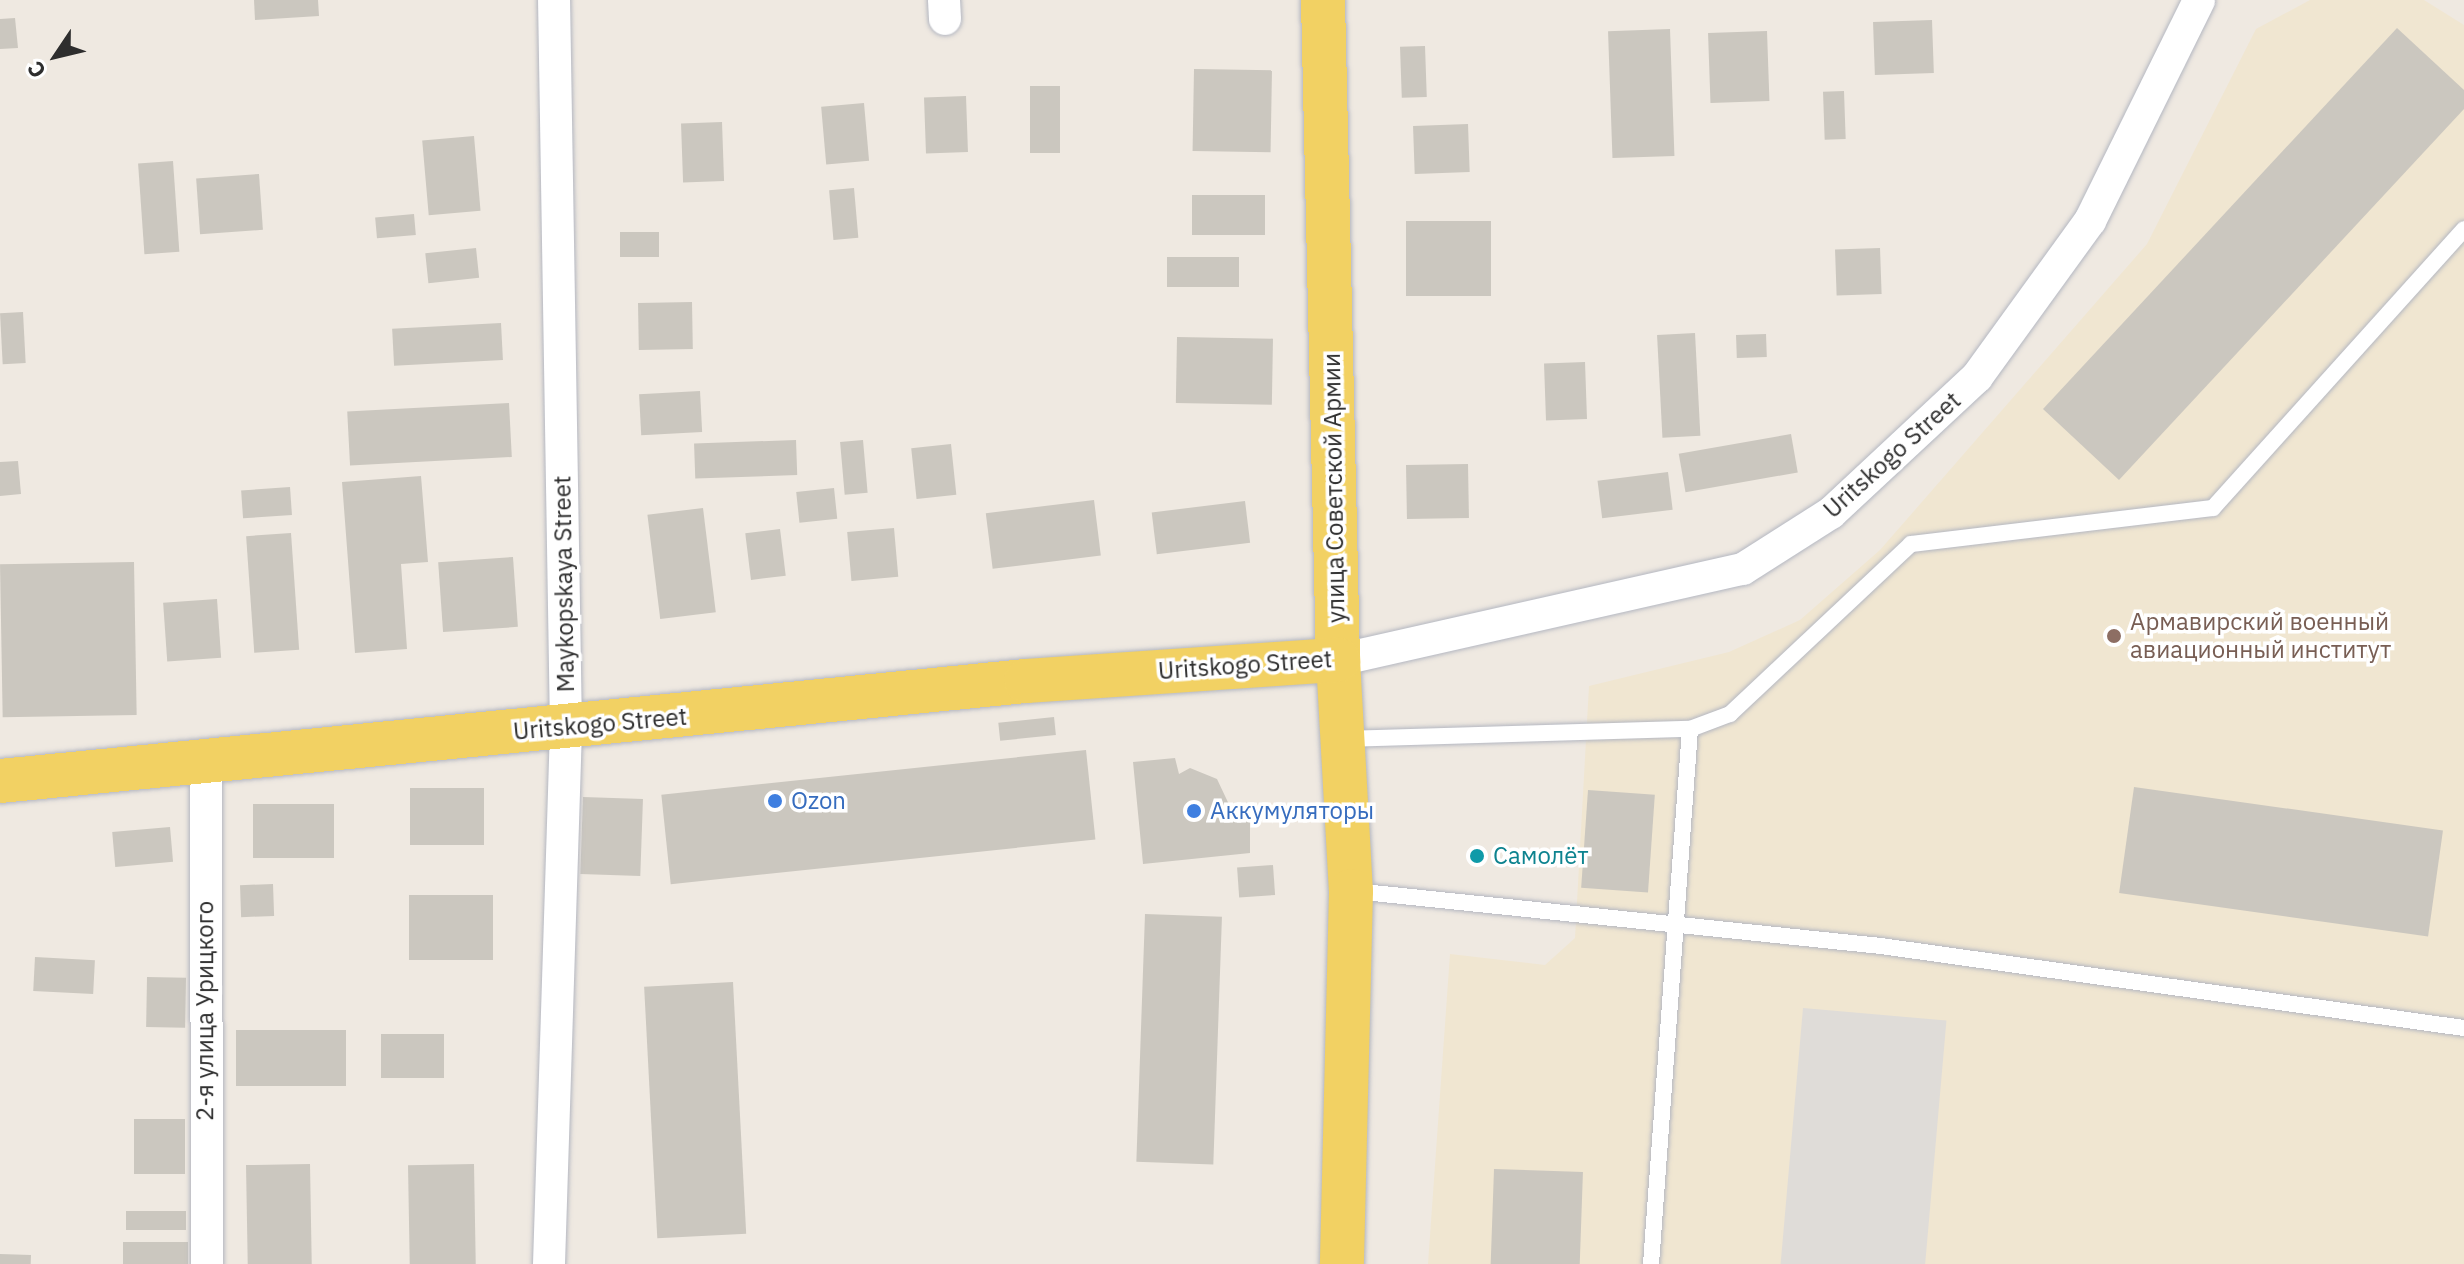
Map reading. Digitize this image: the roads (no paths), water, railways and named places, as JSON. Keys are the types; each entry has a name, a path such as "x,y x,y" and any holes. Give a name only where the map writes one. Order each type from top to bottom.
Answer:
{"main road":[{"name":"улица Советской Армии","path":"1323,0 1338,660 1351,891 1342,1264"},
{"name":"Uritskogo Street","path":"0,781 206,757 566,729 1026,681 1338,660"}],"street":[{"name":"Maykopskaya Street","path":"549,1264 566,729 554,0"},
{"name":"Uritskogo Street","path":"1338,660 1743,569 1831,513 1977,377 2090,221 2199,0"},
{"name":"2-я улица Урицкого","path":"206,757 207,1264"}],"lane":[{"path":"1341,739 1690,729 1730,714 1911,544 2213,508 2464,229"},
{"path":"1651,1264 1673,925 1690,729"},
{"path":"1351,891 1881,946 2464,1028"}],"place":[{"name":"Армавирский военный авиационный институт","path":"2114,636"},
{"name":"Ozon","path":"775,801"},
{"name":"Аккумуляторы","path":"1194,811"},
{"name":"Самолёт","path":"1477,856"}]}
